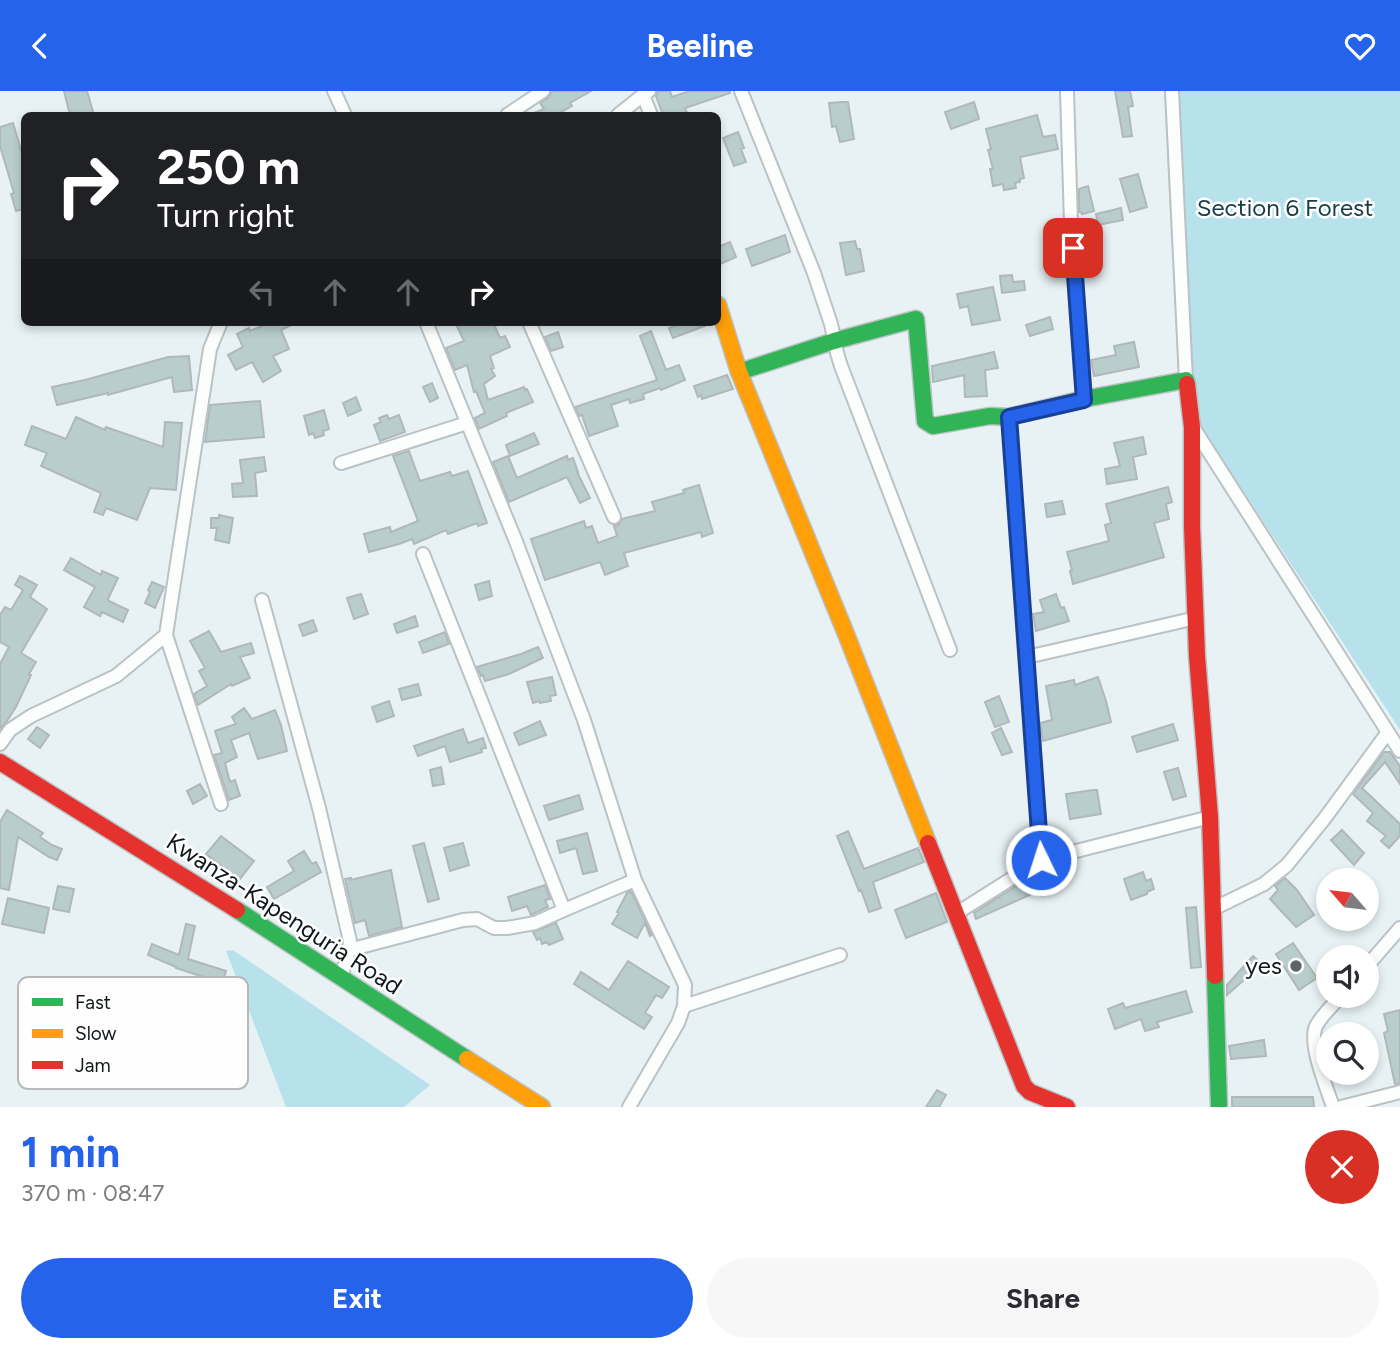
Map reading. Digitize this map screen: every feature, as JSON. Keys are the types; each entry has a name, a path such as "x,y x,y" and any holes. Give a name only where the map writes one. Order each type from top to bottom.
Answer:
{"street":[{"path":"334,91 344,112"},
{"path":"512,112 543,91"},
{"path":"741,91 814,273 831,324 841,366 950,650"},
{"path":"1067,91 1071,223 1084,400"},
{"path":"1172,91 1186,380 1192,426 1192,527 1197,656 1210,817 1219,1107"},
{"path":"622,112 646,93 649,112"},
{"path":"721,315 738,372 846,634 1024,1086 1030,1092 1067,1107"},
{"path":"738,372 834,341 916,319 925,421 933,426 990,416 1009,417 1186,380"},
{"path":"219,326 210,349 166,635 221,804"},
{"path":"428,326 515,539 584,720 635,880 685,985 684,1006 678,1023 629,1107"},
{"path":"531,326 614,517"},
{"path":"1009,417 1041,860"},
{"path":"341,463 467,423"},
{"path":"1192,426 1400,751"},
{"path":"423,554 564,910"},
{"path":"262,600 319,808 350,941 341,978"},
{"path":"1027,657 1196,618"},
{"path":"0,744 10,730 31,716 116,676 166,635"},
{"path":"1213,909 1264,884 1287,865 1388,733"},
{"name":"Kwanza-Kapenguria Road","path":"0,762 178,872 542,1107"},
{"path":"957,913 1041,860 1210,817"},
{"path":"349,950 463,920 477,919 494,928 535,923 635,880"},
{"path":"1379,952 1400,928"},
{"path":"684,1006 841,955"},
{"path":"1331,1008 1315,1028 1314,1038 1333,1107"},
{"path":"1341,1107 1400,1092"}],"green space":[{"name":"Section 6 Forest","path":"1164,91 1400,91 1400,730 1179,393"},
{"path":"233,950 430,1085 404,1107 286,1107 248,1008 248,977 236,977 226,951"}],"building":[{"path":"64,91 87,91 93,112 69,112"},
{"path":"552,91 591,91 570,103 572,106 561,112 536,112 544,109 540,103 548,98"},
{"path":"658,91 670,91 672,97 690,91 730,91 685,108 687,112 662,112 656,96"},
{"path":"1115,91 1130,91 1133,106 1128,107 1132,136 1123,137"},
{"path":"848,102 854,139 840,142 836,126 832,127 829,103"},
{"path":"974,102 979,119 951,129 945,112"},
{"path":"1037,115 1043,137 1055,135 1058,149 1020,157 1024,178 1015,183 1016,188 1004,190 1003,184 993,186 990,169 993,169 988,150 991,149 986,129"},
{"path":"13,123 21,150 21,210 16,211 11,194 14,193 0,146 0,127"},
{"path":"738,132 746,162 734,166 723,138"},
{"path":"1138,174 1147,207 1130,212 1120,179"},
{"path":"1088,186 1094,211 1082,214 1079,212 1079,189"},
{"path":"1121,208 1123,220 1098,225 1096,214"},
{"path":"785,235 790,252 752,266 746,249"},
{"path":"855,241 857,249 860,249 864,271 846,275 840,243"},
{"path":"730,242 736,257 721,264 721,246"},
{"path":"1012,275 1013,282 1024,281 1025,290 1002,293 1000,276"},
{"path":"993,287 1000,320 972,325 968,306 960,308 957,294"},
{"path":"1050,317 1053,329 1030,336 1026,325"},
{"path":"262,326 289,326 281,330 289,349 273,356 281,371 263,382 252,362 236,370 228,355 243,347 237,334 249,328 250,331"},
{"path":"457,326 495,326 500,338 505,336 510,347 490,356 494,368 491,369 495,376 484,384 488,400 524,387 533,402 506,413 507,416 479,429 475,418 485,413 476,391 474,392 467,365 455,370 446,348 464,341"},
{"path":"675,326 704,326 673,338 669,328"},
{"path":"651,331 666,370 679,365 685,380 643,394 644,399 630,403 629,399 611,405 618,426 589,436 582,415 579,416 575,407 657,380 640,336"},
{"path":"558,332 563,347 551,351 545,337"},
{"path":"1134,342 1139,367 1094,376 1091,360 1116,355 1114,346"},
{"path":"994,352 998,368 985,370 987,396 965,397 964,375 933,382 932,366"},
{"path":"189,356 192,390 174,392 172,377 108,395 57,405 52,387 168,357"},
{"path":"727,375 733,389 702,399 701,395 698,397 694,386"},
{"path":"432,383 438,398 430,402 423,387"},
{"path":"356,397 361,410 348,416 343,403"},
{"path":"260,401 264,437 205,442 210,405"},
{"path":"324,410 329,429 323,431 324,435 315,438 313,433 309,435 304,416"},
{"path":"387,415 389,419 399,415 405,432 380,441 374,425 381,422 379,418"},
{"path":"76,417 105,430 106,427 163,447 165,422 182,423 176,490 150,488 137,520 106,508 103,515 94,512 101,493 41,466 47,453 25,445 32,426 66,439"},
{"path":"534,433 539,444 510,456 506,445"},
{"path":"1143,437 1146,454 1133,457 1137,479 1107,484 1105,469 1120,466 1114,443"},
{"path":"409,451 420,481 450,472 452,476 468,471 487,523 478,526 477,523 448,534 446,530 414,544 412,539 369,552 364,534 390,527 391,532 418,521 393,456"},
{"path":"508,456 517,478 567,456 568,460 573,458 590,498 580,503 567,477 509,502 493,462"},
{"path":"264,457 266,471 255,473 257,496 233,497 232,484 243,483 240,460"},
{"path":"699,485 713,533 702,537 701,532 624,553 628,566 605,575 600,562 545,580 531,539 584,521 586,528 592,526 598,543 617,536 614,526 622,519 655,511 652,502 684,493 683,490"},
{"path":"1168,487 1172,502 1166,504 1169,519 1154,523 1164,557 1073,584 1067,552 1109,541 1105,525 1111,523 1106,504"},
{"path":"1062,501 1065,514 1047,517 1045,504"},
{"path":"219,515 233,518 229,543 215,540 217,528 211,528 211,518 219,518"},
{"path":"71,558 101,575 102,571 118,578 108,599 128,610 123,622 102,612 100,616 84,607 95,587 64,570"},
{"path":"20,576 37,585 30,597 47,609 21,653 36,662 29,674 31,675 16,707 0,729 0,664 9,647 0,642 0,615 5,607 11,610 23,590 15,585"},
{"path":"489,581 492,596 479,600 475,585"},
{"path":"152,582 164,587 155,608 145,603"},
{"path":"361,594 368,614 354,619 347,598"},
{"path":"1056,594 1069,621 1036,631 1033,614 1044,612 1040,600"},
{"path":"415,616 418,626 397,633 394,624"},
{"path":"313,620 317,631 303,636 299,625"},
{"path":"209,631 221,652 251,643 254,653 240,657 250,678 232,686 231,684 198,705 194,694 207,686 199,671 205,668 190,641"},
{"path":"445,632 449,644 423,653 419,642"},
{"path":"538,647 543,658 509,674 485,681 477,667 521,654"},
{"path":"552,677 556,695 550,696 551,701 533,703 527,682"},
{"path":"1098,677 1111,722 1043,741 1040,723 1052,720 1046,686 1074,680 1075,685"},
{"path":"418,684 421,695 402,700 399,689"},
{"path":"999,696 1009,722 995,727 985,702"},
{"path":"389,701 394,716 377,722 372,707"},
{"path":"244,708 252,719 275,710 287,751 258,759 249,733 231,740 237,757 225,763 230,782 235,780 240,796 229,800 214,755 222,753 215,731 236,724 232,717"},
{"path":"540,721 546,735 519,745 514,733"},
{"path":"1173,724 1178,740 1137,752 1132,737"},
{"path":"37,727 49,735 40,748 28,739"},
{"path":"1001,728 1012,752 1002,755 992,733"},
{"path":"463,729 468,743 483,738 486,748 481,749 482,752 450,762 445,746 418,756 414,746"},
{"path":"1384,752 1390,752 1400,766 1400,784 1385,762 1362,788 1400,824 1400,836 1389,848 1381,841 1386,836 1367,821 1373,813 1353,794"},
{"path":"441,767 444,784 433,786 430,770"},
{"path":"1178,768 1186,796 1173,800 1164,772"},
{"path":"200,784 207,796 193,804 187,791"},
{"path":"1097,790 1101,814 1070,819 1066,794"},
{"path":"579,795 583,809 549,820 544,806"},
{"path":"7,810 43,833 40,837 62,849 57,860 18,837 9,890 0,888 0,822"},
{"path":"1342,830 1364,853 1354,865 1331,840"},
{"path":"848,831 864,869 918,848 924,862 873,882 881,908 869,912 861,890 859,891 837,836"},
{"path":"587,833 597,871 583,874 576,848 560,853 557,841"},
{"path":"221,836 254,861 239,880 206,854"},
{"path":"424,843 439,899 428,902 413,846"},
{"path":"463,843 469,865 450,871 444,848"},
{"path":"304,851 312,864 316,862 321,872 274,899 267,887 294,871 288,861"},
{"path":"391,870 402,927 369,936 365,920 355,923 345,879 351,880"},
{"path":"1143,872 1146,881 1151,879 1154,889 1131,900 1124,879"},
{"path":"1285,878 1314,915 1296,927 1270,899 1278,890 1275,886"},
{"path":"1027,879 1034,893 976,919 974,913"},
{"path":"545,885 550,899 545,900 548,907 531,915 527,906 512,911 508,897"},
{"path":"58,886 74,889 69,912 53,909"},
{"path":"631,891 652,935 650,936 645,923 637,938 612,924 627,893"},
{"path":"936,893 947,922 906,938 895,910"},
{"path":"8,898 49,908 44,933 2,924"},
{"path":"1196,907 1201,967 1191,968 1186,908"},
{"path":"556,923 563,939 549,945 547,942 542,944 540,938 537,940 533,932"},
{"path":"186,924 195,926 188,959 226,971 224,977 204,977 148,955 152,944 179,955"},
{"name":"yes","path":"1293,943 1316,979 1299,990 1276,954"},
{"name":"yes","path":"1253,956 1262,964 1227,995 1227,985"},
{"path":"628,961 669,987 662,998 656,995 645,1013 652,1017 644,1029 574,984 581,972 609,990"},
{"path":"1186,991 1192,1012 1157,1022 1159,1027 1145,1031 1141,1019 1115,1029 1108,1009 1123,1003 1125,1008"},
{"path":"1400,1010 1400,1083 1395,1084 1384,1033 1388,1031 1384,1014"},
{"path":"1264,1040 1266,1056 1231,1059 1229,1046"},
{"path":"937,1090 946,1095 939,1107 926,1107"},
{"path":"1232,1097 1313,1097 1314,1107 1232,1107"}],"traffic: fast":[{"path":"739,372 834,341 916,319 925,421 933,426 990,416 1009,417 1084,399 1186,380 1187,384"},
{"path":"237,910 467,1059"},
{"path":"1215,976 1219,1107"}],"traffic: slow":[{"path":"721,315 739,372 928,843"},
{"path":"467,1059 542,1107"}],"traffic: jam":[{"path":"1187,384 1192,427 1192,527 1197,656 1210,817 1215,976"},
{"path":"0,762 237,910"},
{"path":"928,843 1024,1086 1030,1092 1067,1107"}],"place":[{"name":"yes","path":"1296,966"}],"route":[{"path":"1041,860 1009,417 1084,400 1073,248"}]}
